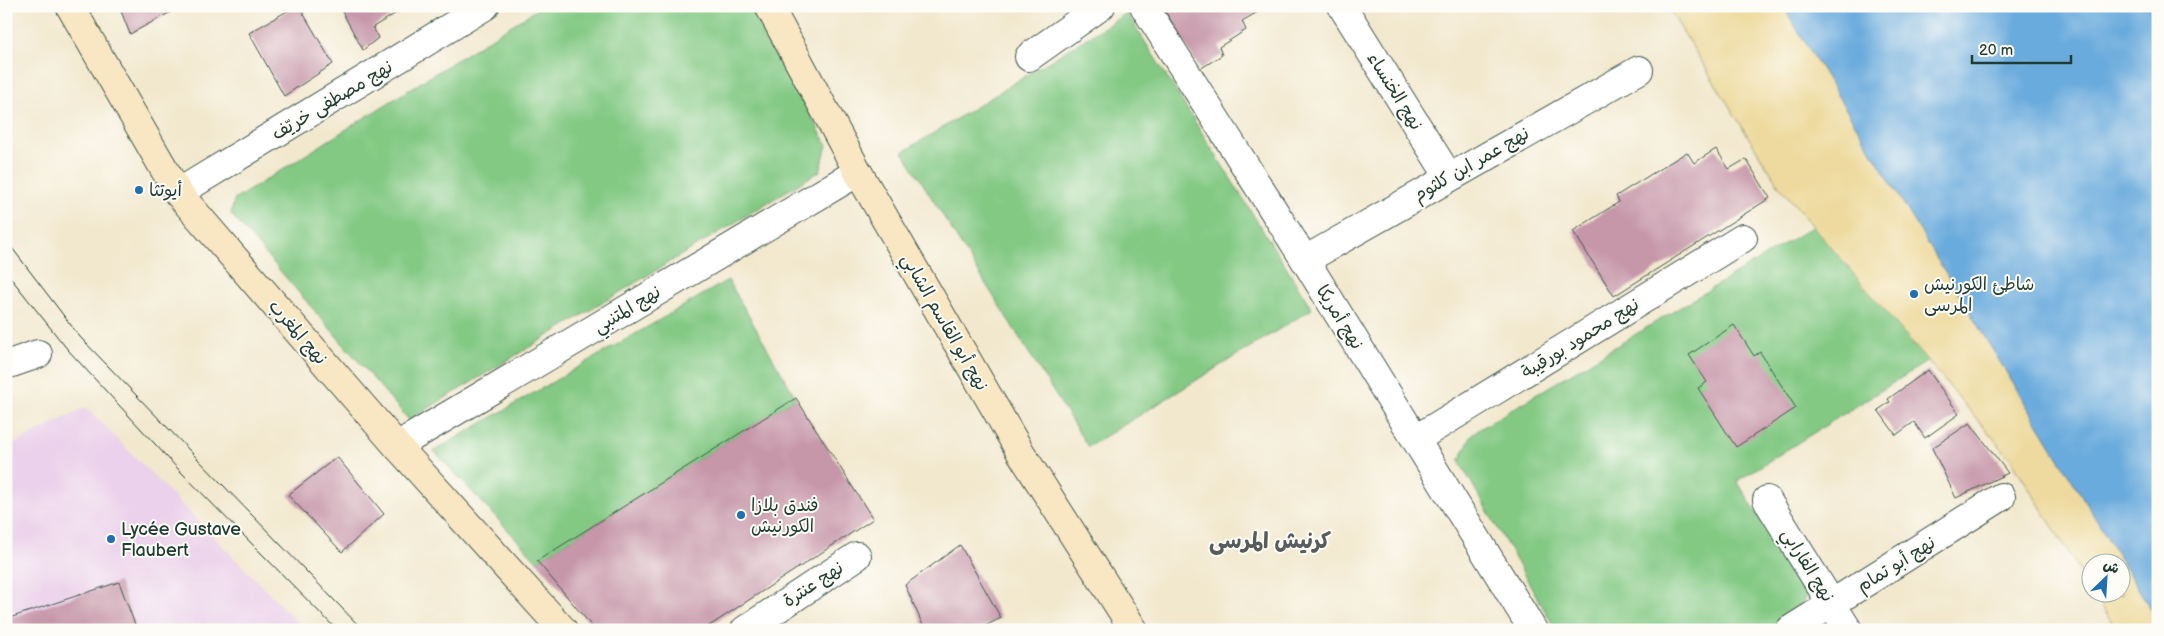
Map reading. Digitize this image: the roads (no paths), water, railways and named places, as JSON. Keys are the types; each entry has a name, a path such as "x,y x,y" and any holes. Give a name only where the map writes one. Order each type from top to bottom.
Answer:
{"street":[{"name":"نهج المغرب","path":"70,6 178,193 397,446 563,630"},
{"name":"نهج مصطفى خريّف","path":"178,193 485,6"},
{"name":"نهج أبو القاسم الشابي","path":"769,6 858,172 1021,453 1134,630"},
{"path":"1029,57 1101,6"},
{"name":"نهج أمريكا","path":"1144,6 1305,260 1533,630"},
{"name":"نهج الخنساء","path":"1342,6 1449,176"},
{"name":"نهج عمر ابن كلثوم","path":"1305,260 1449,176 1638,70"},
{"name":"نهج المتنبي","path":"397,446 858,172"},
{"name":"نهج محمود بورقيبة","path":"1416,439 1743,238"},
{"path":"6,365 38,354"},
{"name":"نهج أبو تمام","path":"1790,630 2001,497"},
{"name":"نهج الفارابي","path":"1767,500 1848,630"},
{"name":"نهج عنترة","path":"745,630 857,556"}],"water":[{"path":"1783,6 2158,6 2158,621 2132,578 2132,554 2117,554"}],"tram line":[{"path":"6,240 80,337 363,630"},
{"path":"6,272 68,350 179,470 337,630"}],"place":[{"name":"أيوتثا","path":"139,190"},
{"name":"شاطئ الكورنيش المرسى","path":"1914,294"},
{"name":"فندق بلازا الكورنيش","path":"741,515"},
{"name":"Lycée Gustave Flaubert","path":"111,539"}],"district":[{"name":"كرنيش المرسى","path":"1270,540"}]}
